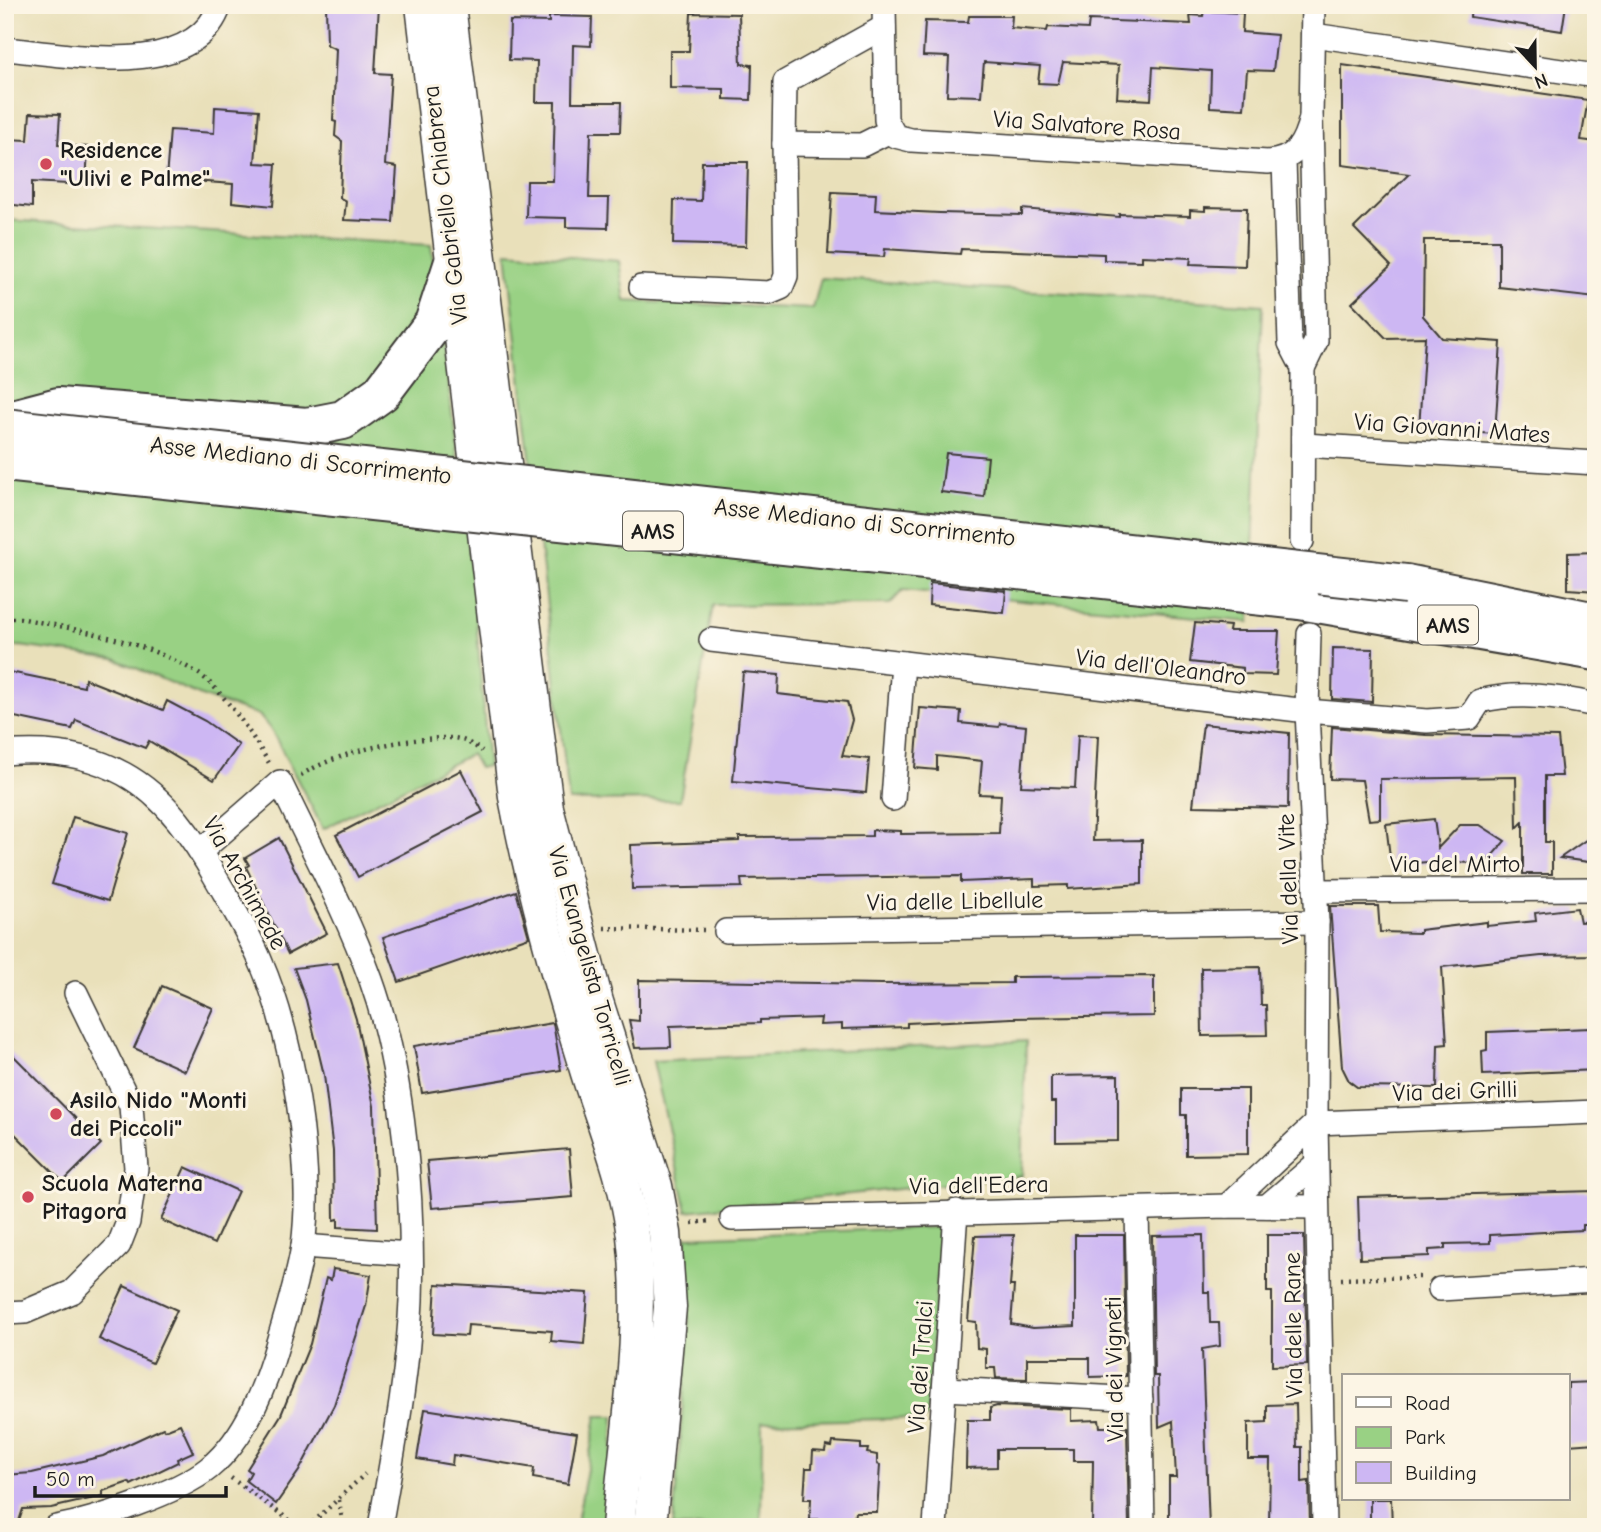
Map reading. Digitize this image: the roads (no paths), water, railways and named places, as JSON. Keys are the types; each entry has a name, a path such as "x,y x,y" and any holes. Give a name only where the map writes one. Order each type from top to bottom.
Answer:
{"highway":[{"path":"5,421 58,407 280,426 307,427 343,420 381,393 434,323 453,265"},
{"name":"Asse Mediano di Scorrimento","path":"5,428 1290,569 1406,584 1596,622"},
{"name":"Asse Mediano di Scorrimento","path":"5,462 1300,600 1596,651"}],"street":[{"path":"5,49 130,58 169,53 195,39 220,5"},
{"name":"Via Gabriello Chiabrera","path":"422,5 453,265 483,404"},
{"name":"Via Gabriello Chiabrera","path":"449,5 483,404"},
{"path":"1302,541 1303,368 1316,341 1311,118 1314,5"},
{"path":"784,144 862,145 890,131 885,107 884,16"},
{"path":"641,287 769,293 781,288 786,276 785,82 884,16"},
{"path":"1313,36 1596,76"},
{"path":"1303,368 1290,343 1284,160 1300,150 1311,118"},
{"name":"Via Salvatore Rosa","path":"890,131 911,140 937,142 1245,161 1284,160"},
{"name":"Via Evangelista Torricelli","path":"483,404 510,762 531,872 571,1019 620,1173 633,1235 636,1317 618,1527"},
{"name":"Via Evangelista Torricelli","path":"483,404 547,808 597,1002 656,1186 665,1233 670,1307 650,1527"},
{"name":"Via Giovanni Mates","path":"1304,445 1596,463"},
{"name":"Via della Vite","path":"1309,634 1307,711 1317,922 1316,1123"},
{"name":"Via dell'Oleandro","path":"711,640 1307,711 1427,721 1469,718 1480,701 1499,696 1556,697 1596,705"},
{"path":"893,799 903,663"},
{"name":"Via Archimede","path":"5,753 54,753 85,758 125,774 177,818 201,851 261,962 275,1005 297,1100 304,1169 303,1246 283,1325 260,1394 237,1436 212,1465 126,1508 56,1527"},
{"path":"201,851 281,784 341,907 371,980 386,1032 399,1087 411,1301 394,1448 380,1527"},
{"name":"Via del Mirto","path":"1315,891 1596,889"},
{"name":"Via delle Libellule","path":"726,931 1317,922"},
{"path":"5,1312 25,1312 72,1292 119,1245 128,1222 135,1168 131,1106 76,993"},
{"name":"Via dei Grilli","path":"1316,1123 1596,1112"},
{"path":"1227,1206 1316,1123"},
{"name":"Via delle Rane","path":"1316,1123 1324,1527"},
{"path":"1267,1206 1316,1164"},
{"name":"Via dell'Edera","path":"733,1219 956,1211 1317,1207"},
{"name":"Via dei Vigneti","path":"1137,1209 1143,1527"},
{"name":"Via dei Tralci","path":"935,1527 956,1211"},
{"path":"303,1246 410,1254"},
{"path":"1440,1290 1596,1280"},
{"path":"945,1389 1141,1399"}],"place":[{"name":"Residence \"Ulivi e Palme\"","path":"46,164"},
{"name":"Asilo Nido \"Monti dei Piccoli\"","path":"56,1114"},
{"name":"Scuola Materna Pitagora","path":"28,1197"}]}
